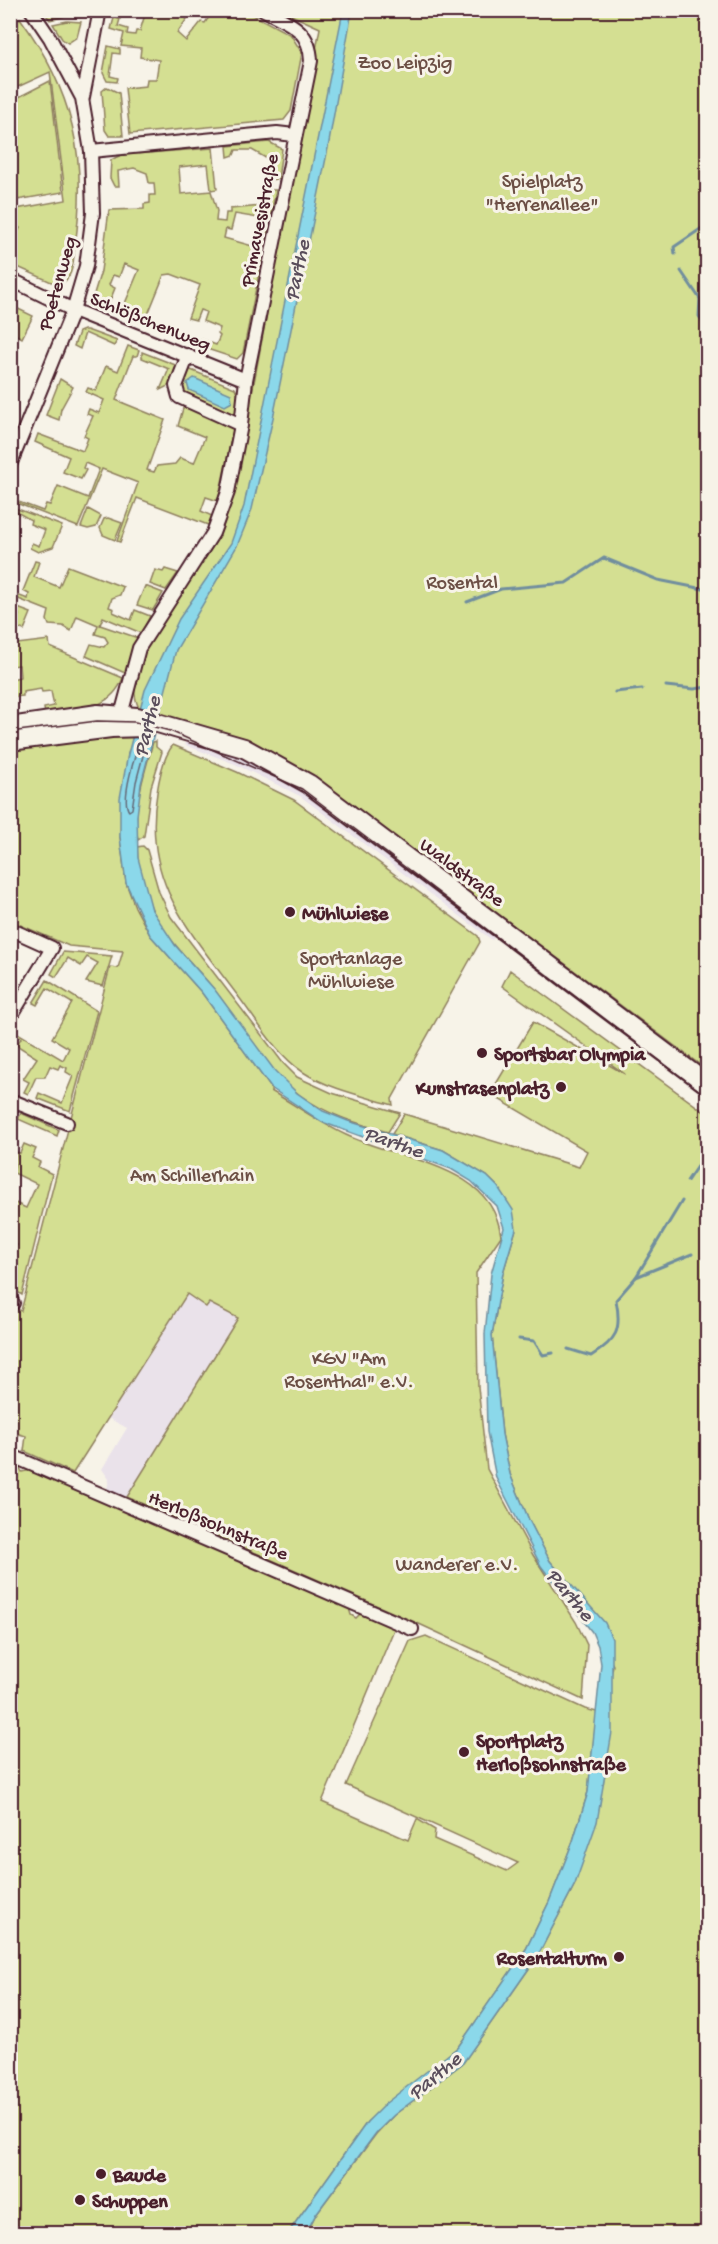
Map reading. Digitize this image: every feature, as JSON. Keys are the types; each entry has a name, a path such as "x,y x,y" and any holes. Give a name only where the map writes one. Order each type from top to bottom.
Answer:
{"main road":[{"path":"10,727 99,714 131,719"},
{"name":"Waldstraße","path":"131,719 243,748 309,784 708,1085"},
{"path":"10,741 131,719"}],"street":[{"name":"Poetenweg","path":"10,465 73,310 91,239 94,186 91,150 82,98 50,38 32,10"},
{"path":"82,98 95,23 100,10"},
{"name":"Primavesistraße","path":"131,719 139,648 213,533 228,492 241,425 246,380 294,135 311,61 310,48 296,27 264,10"},
{"path":"91,150 277,133 294,135"},
{"name":"Schlößchenweg","path":"10,279 73,310 246,380"},
{"path":"188,355 176,386 179,397 241,425"},
{"path":"10,929 52,948 10,1018"},
{"path":"10,1100 67,1123"},
{"name":"Herloßsohnstraße","path":"10,1455 412,1629"}],"shaded area":[{"path":"189,737 220,748 288,779 498,932 492,940 300,796 235,764 185,745"},
{"path":"187,1294 206,1306 209,1303 238,1318 127,1497 107,1490 109,1479 102,1469 127,1428 108,1418"}],"green space":[{"path":"43,11 83,11 81,17 66,16 50,20"},
{"path":"146,11 181,11 189,16 177,33 186,41 201,22 205,23 213,11 246,11 291,35 302,53 291,111 284,120 130,134 125,88 146,86 147,79 156,79 159,60 140,57 141,48 121,46 124,33 111,29 114,18 120,19 118,26 128,29 127,34 135,35 136,31 140,31"},
{"name":"Rosental","path":"282,11 707,11 707,1070 314,776 247,740 139,708 135,688 138,665 163,618 220,534 234,490 320,28"},
{"path":"20,18 53,72 72,126 77,154 79,214 73,264 67,279 58,285 11,264 11,245 20,228 11,224 11,210 66,200 50,72 11,90 11,25"},
{"path":"67,21 81,22 77,37 68,43 62,39 53,24"},
{"path":"108,46 120,49 120,54 113,53 110,76 118,78 117,82 107,81 103,73"},
{"path":"50,81 63,192 11,201 11,101"},
{"path":"107,87 119,93 123,136 109,136 105,130 102,91"},
{"path":"269,142 282,149 278,179 267,180 271,161 252,150 236,150 234,155 228,157 227,146"},
{"path":"213,148 217,189 211,190 208,164 179,167 181,194 211,191 217,211 216,221 225,222 226,213 230,213 230,209 262,206 269,190 276,190 270,220 235,214 231,230 226,229 224,238 256,247 260,227 268,228 243,353 237,359 198,346 201,339 216,345 220,336 218,334 220,328 203,321 206,312 200,310 196,320 188,318 200,285 171,274 164,275 144,324 121,313 139,270 124,264 119,277 113,275 109,285 115,288 109,303 102,308 97,306 93,297 101,271 109,210 144,209 144,204 150,203 150,195 155,195 154,183 149,183 147,173 134,168 118,171 119,186 114,186 110,178 111,160 121,155"},
{"path":"10,305 33,316 22,338 11,332"},
{"path":"84,330 117,341 114,346 85,333 80,349 74,346 79,332"},
{"path":"128,346 139,350 137,356 133,356 116,400 165,420 147,470 154,472 157,466 175,464 180,458 194,463 205,437 178,426 184,405 234,426 218,501 206,497 201,511 212,516 208,525 137,498 120,542 117,541 138,483 102,469 78,527 11,501 13,495 16,501 43,511 46,504 50,505 58,486 88,498 99,469 85,463 83,468 86,470 81,479 63,472 69,457 35,442 38,434 83,451 88,438 84,436 93,416 87,414 89,409 99,413 104,400 86,392 88,388 96,391 106,366 118,371"},
{"path":"142,352 178,366 170,385 160,390 169,369 142,358"},
{"path":"186,368 235,388 239,397 235,418 185,396 180,388"},
{"path":"60,379 73,387 61,409 59,420 46,415"},
{"path":"15,508 62,526 53,547 38,552 30,548 32,543 39,546 45,530 30,524 31,520 15,511"},
{"path":"88,509 101,516 96,527 88,529 81,527"},
{"path":"108,518 122,523 115,540 103,535 100,528 104,519"},
{"path":"35,561 39,562 34,577 59,587 68,566 123,587 120,595 112,598 109,607 114,609 113,612 131,620 135,610 150,616 141,633 103,617 100,625 138,638 125,673 86,656 91,644 104,647 108,642 105,637 95,634 98,625 77,616 71,631 63,626 49,625 47,620 49,611 16,598 17,595 28,599 29,594 23,591"},
{"path":"165,569 178,573 166,590 150,584 155,570 163,572"},
{"path":"145,586 163,593 153,610 137,605"},
{"path":"15,607 31,613 24,630 18,628 16,633 10,630 11,624 15,624 19,615"},
{"path":"49,640 50,647 123,678 117,689 110,697 91,707 45,714 44,708 54,706 51,691 42,692 41,689 23,692 23,696 13,697 11,679 20,677 19,665 11,666 10,641 17,644"},
{"path":"131,733 134,738 128,754 120,837 126,883 135,907 150,935 202,993 271,1091 346,1135 440,1168 462,1179 480,1193 494,1212 501,1236 476,1273 478,1387 487,1469 533,1555 576,1622 587,1645 583,1700 417,1623 127,1497 238,1318 209,1303 206,1307 187,1294 73,1473 24,1451 26,1436 19,1434 14,1445 11,1443 11,1318 16,1309 21,1311 110,967 118,968 123,951 69,946 11,921 11,747"},
{"path":"156,741 156,747 162,752 151,787 144,836 138,840 137,815 140,790 153,742"},
{"name":"Sportanlage Mühlwiese","path":"173,745 237,772 294,800 478,936 480,942 392,1099 393,1105 346,1092 313,1078 293,1065 268,1037 187,926 163,878 156,853 154,824 157,793 167,755"},
{"path":"143,846 147,850 159,892 171,917 283,1063 297,1077 332,1093 400,1113 388,1132 353,1122 321,1108 287,1085 276,1073 216,992 158,921 146,895 140,871 137,847"},
{"path":"63,952 112,956 103,986 86,982 98,963 87,957 81,966 68,958 56,977 51,974"},
{"path":"510,970 707,1114 707,2233 306,2234 316,2214 376,2134 394,2115 463,2063 537,1957 575,1884 613,1665 572,1587 550,1561 529,1520 510,1474 502,1434 492,1335 503,1273 516,1229 498,1187 487,1176 443,1150 392,1134 404,1114 579,1167 587,1151 490,1094 533,1022 625,1074 502,986"},
{"path":"47,980 97,1011 70,1111 37,1098 39,1093 62,1103 73,1076 66,1072 67,1068 60,1065 58,1069 50,1066 45,1077 36,1077 28,1094 24,1092 29,1082 23,1079 37,1058 15,1044 11,1050 11,1041 18,1043 21,1038 14,1035 16,1032 63,1060 69,1048 52,1038 72,1003 47,988 37,1005 33,1003"},
{"path":"21,1113 59,1130 57,1136 18,1119"},
{"path":"24,1144 36,1149 32,1158 40,1162 38,1167 52,1174 22,1295 11,1288 11,1256 17,1245 11,1240 11,1201 26,1208 37,1184 14,1173 16,1152 20,1153"},
{"path":"18,1464 22,1472 31,1470 349,1608 351,1615 356,1618 361,1613 395,1627 322,1802 408,1840 417,1819 435,1830 434,1839 507,1871 518,1863 346,1785 410,1641 426,1636 585,1709 597,1712 588,1792 573,1841 549,1902 526,1949 458,2047 367,2122 288,2233 11,2233 10,1501 13,1498 11,1489"}],"water":[{"name":"Parthe","path":"343,11 352,11 328,148 273,418 252,509 237,546 176,650 141,784 137,816 138,858 152,910 175,945 215,990 275,1071 297,1093 323,1111 348,1121 443,1150 487,1176 498,1187 513,1210 516,1229 503,1273 492,1335 502,1434 510,1474 529,1520 550,1561 605,1623 612,1639 612,1732 597,1822 575,1884 537,1957 463,2063 394,2115 376,2133 316,2214 306,2233 288,2233 367,2122 386,2103 458,2047 526,1949 549,1902 573,1841 588,1792 601,1664 598,1646 592,1632 541,1566 496,1478 487,1432 485,1334 491,1274 504,1228 497,1206 471,1181 451,1169 322,1122 271,1088 202,993 150,935 126,883 120,837 120,798 128,754 145,690 179,619 231,543 244,506"},
{"path":"194,378 231,394 232,402 225,406 189,390 187,383"}],"waterway":[{"path":"675,254 674,247 708,224"},
{"path":"681,271 700,299 699,316 703,323 708,324"},
{"path":"467,602 501,589 566,583 604,558 658,580 703,589"},
{"path":"666,686 694,689 708,687"},
{"path":"615,692 642,689"},
{"path":"687,1181 708,1150"},
{"path":"568,1349 591,1356 612,1339 618,1327 616,1300 636,1277 682,1201"},
{"path":"636,1277 692,1254"},
{"path":"519,1339 534,1341 543,1355 553,1353"}],"tram line":[{"path":"10,732 97,721 135,722 170,731 302,789 708,1097"}],"place":[{"name":"Mühlwiese","path":"290,912"},
{"name":"Sportsbar Olympia","path":"482,1053"},
{"name":"Kunstrasenplatz","path":"561,1087"},
{"name":"Sportplatz Herloßsohnstraße","path":"464,1752"},
{"name":"Rosentalturm","path":"619,1957"},
{"name":"Baude","path":"101,2174"},
{"name":"Schuppen","path":"80,2200"}],"park label":[{"name":"Zoo Leipzig","path":"405,61"},
{"name":"Spielplatz \"Herrenallee\"","path":"542,192"},
{"name":"Am Schillerhain","path":"192,1174"},
{"name":"KGV \"Am Rosenthal\" e.V.","path":"349,1368"},
{"name":"Wanderer e.V.","path":"457,1563"}]}
